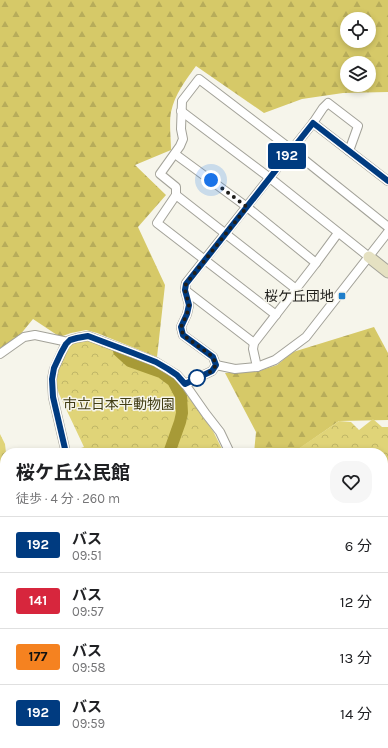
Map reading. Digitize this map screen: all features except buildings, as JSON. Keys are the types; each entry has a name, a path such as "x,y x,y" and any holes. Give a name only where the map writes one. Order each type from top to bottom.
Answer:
{"street":[{"path":"276,315 157,223 176,195 176,187 160,174 175,154 183,139 181,129 182,101 199,79 292,150 388,227"},
{"path":"216,365 213,357 183,335 181,327 189,305 185,290 186,284 328,103 358,126 349,150"},
{"path":"181,111 270,178 388,272"},
{"path":"313,123 388,181"},
{"path":"175,154 247,207 316,263"},
{"path":"176,195 296,289"},
{"path":"216,365 235,370 257,367 275,360 306,338 388,232"},
{"path":"257,367 253,350 254,343 338,233"},
{"path":"185,290 254,343"},
{"path":"0,354 24,337 34,335 68,342"},
{"path":"65,448 53,397 52,379 54,368 61,353 70,340 88,336 156,362 177,375 220,432 228,448"},
{"path":"185,384 212,371 216,365"}],"green space":[{"path":"0,0 388,0 388,92 343,93 302,99 264,113 196,66 184,82 175,99 170,116 171,150 135,165 166,195 138,227 165,285 157,357 86,330 60,337 33,319 6,352 0,353"},
{"path":"374,327 388,353 388,420 339,421 300,448 254,448 256,432 225,373 259,371 277,365 293,352"},
{"name":"市立日本平動物園","path":"89,340 153,365 172,375 213,431 222,448 81,448 84,447 59,394 55,381 56,370 66,347 76,341"},
{"path":"373,419 382,427 388,427 388,448 299,448 339,421 351,422 359,430"},
{"path":"0,434 5,448 0,448"}],"waterway":[{"path":"119,351 130,361 161,372 173,381 181,396 182,413 171,448"}],"bus line":[{"name":"192","path":"65,448 53,397 52,379 54,368 66,344 70,340 88,336 133,353 156,362 168,369 177,375 185,384 212,371 216,365 213,357 183,335 181,327 189,305 185,290 186,284 313,123 388,181"}],"place":[{"name":"桜ケ丘団地","path":"342,296"}],"route":[{"path":"197,378 212,371 216,365 213,357 183,335 181,327 189,305 185,290 186,284 247,207 211,180"}]}
